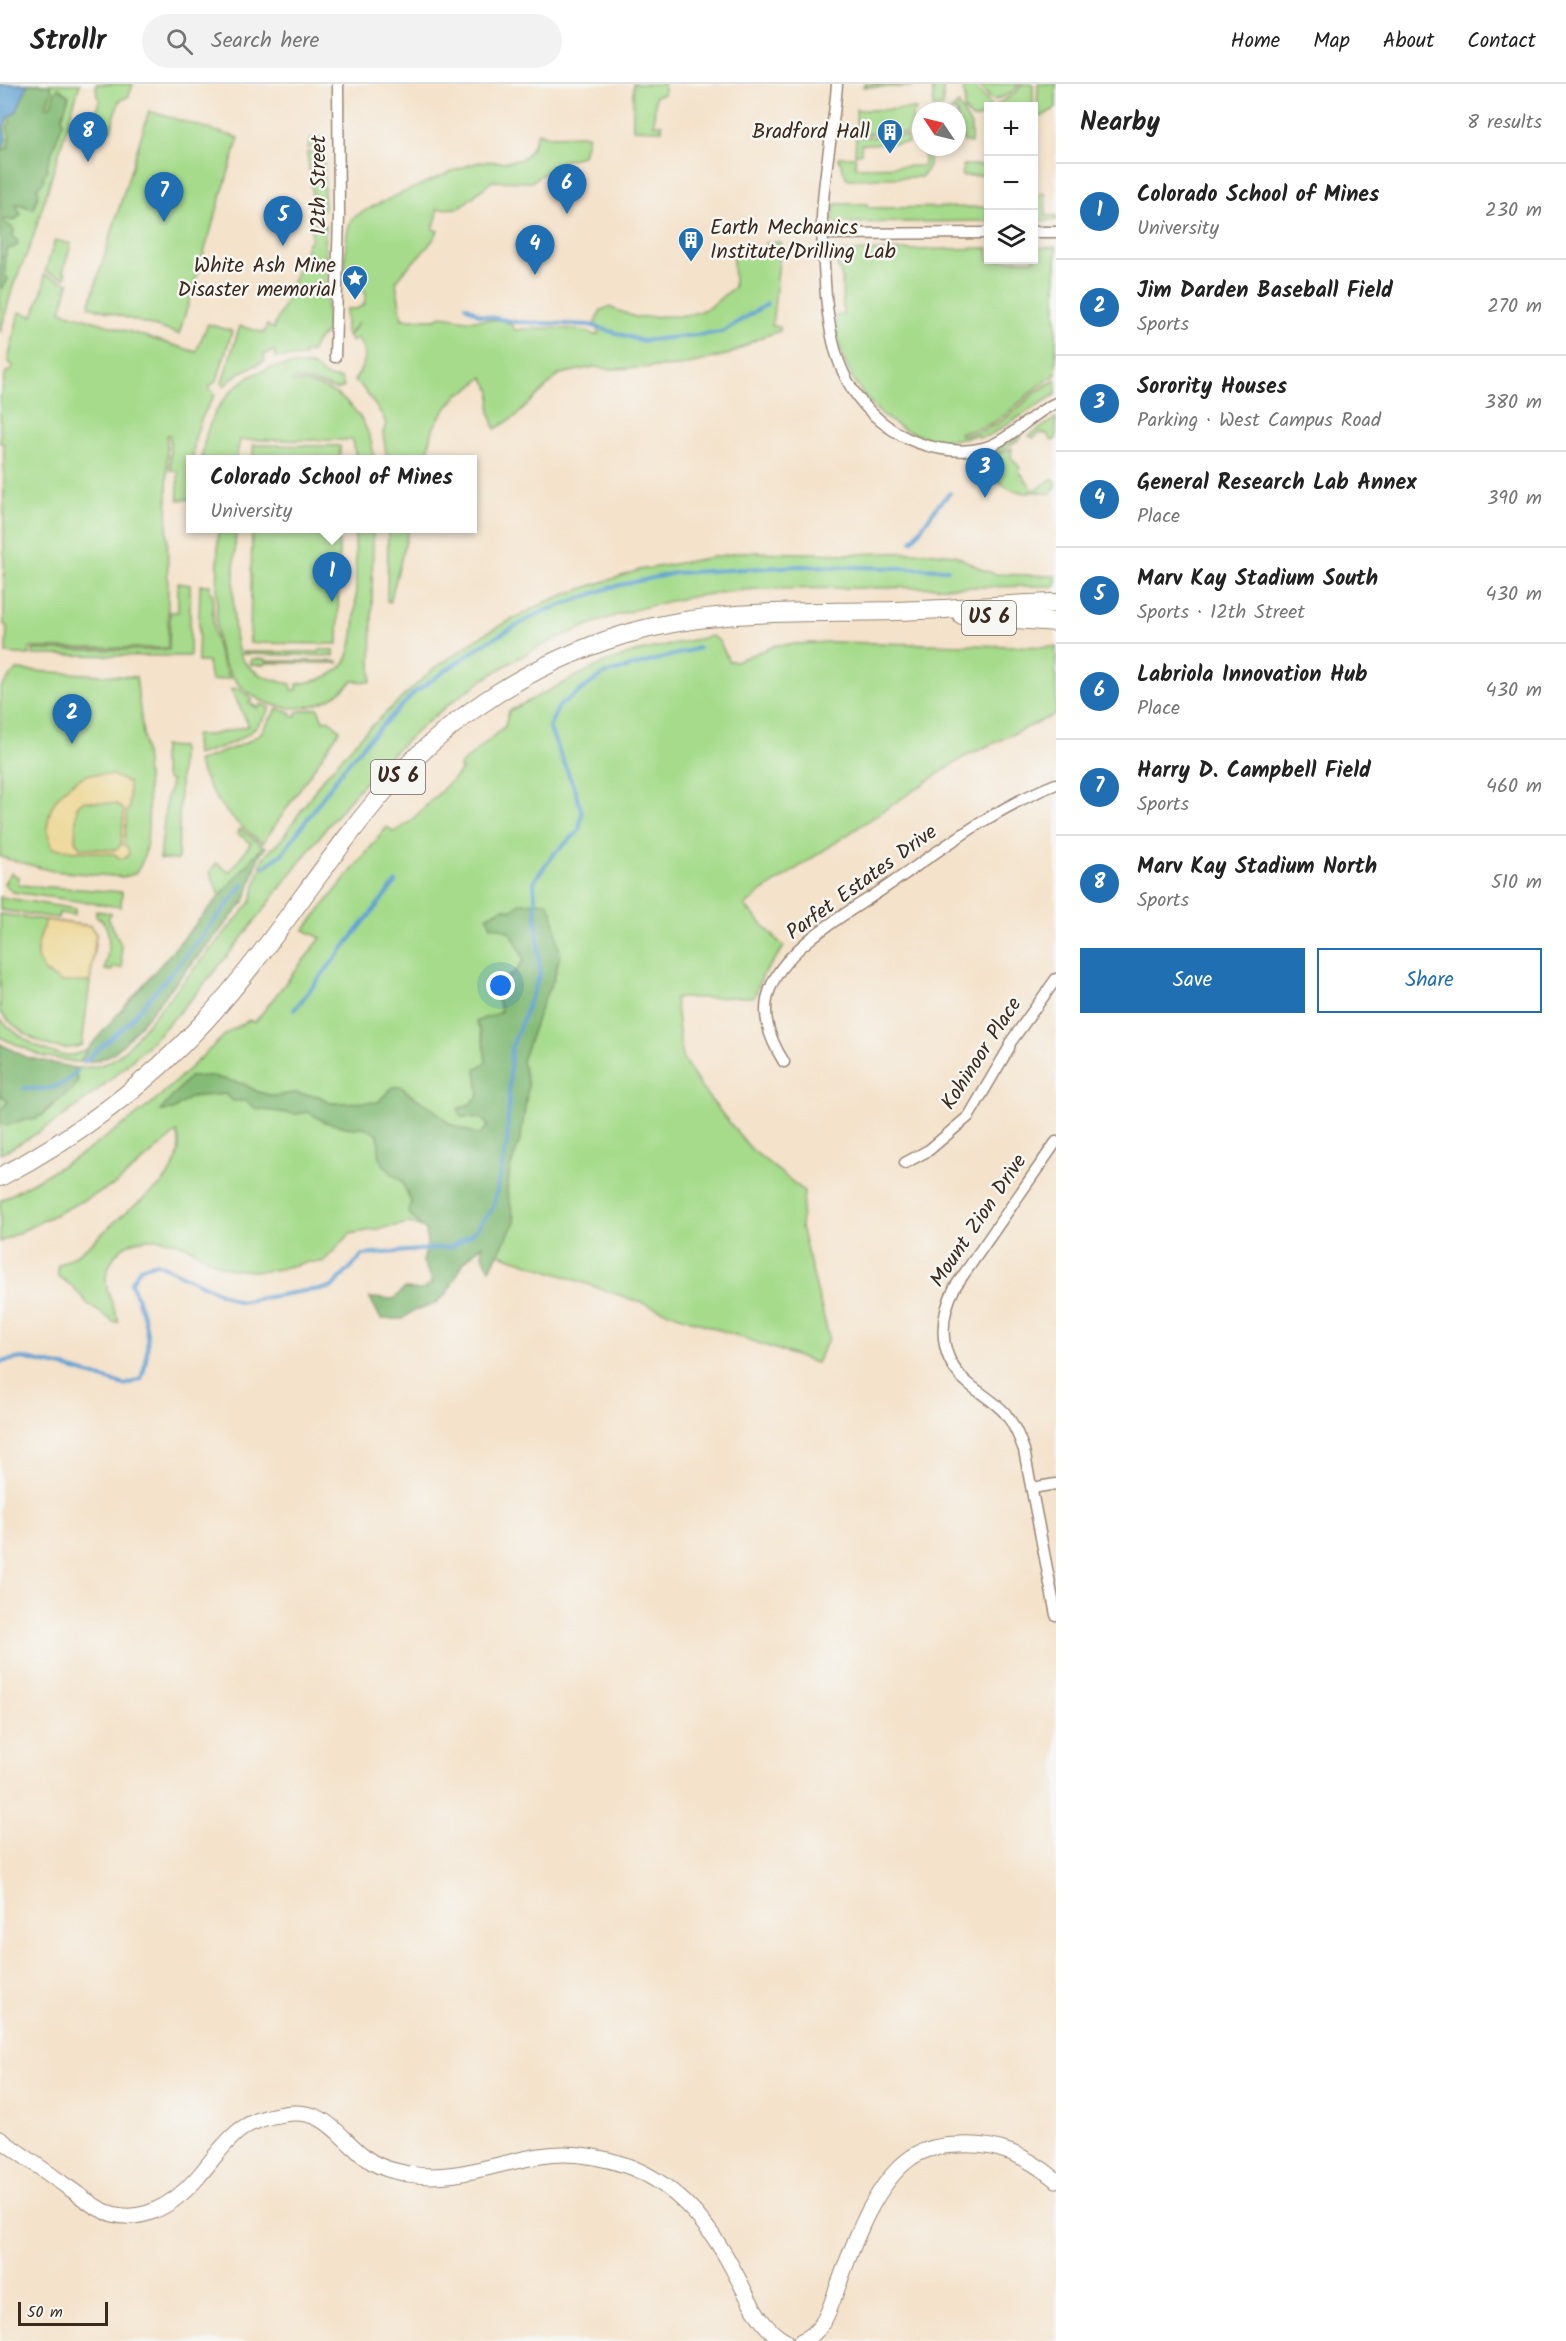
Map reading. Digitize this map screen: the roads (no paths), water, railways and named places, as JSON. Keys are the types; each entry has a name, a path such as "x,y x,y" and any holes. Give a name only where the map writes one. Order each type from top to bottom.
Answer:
{"highway":[{"name":"US 6","path":"0,1177 52,1148 94,1120 178,1049 237,983 394,780 443,734 490,698 540,669 584,649 622,636 672,623 753,612 921,610 1056,603"},
{"name":"US 6","path":"921,610 979,617 1056,622"}],"street":[{"name":"12th Street","path":"335,357 339,215 338,84"},
{"path":"837,84 824,195 822,234 828,326 833,347 849,385 887,427 905,438 922,444 970,450 984,448 997,441 1056,403"},
{"path":"822,234 984,232"},
{"path":"1038,232 1056,232"},
{"name":"Parfet Estates Drive","path":"784,1062 768,1032 765,1007 771,985 785,963 815,936 982,821 1024,796 1056,784"},
{"name":"Kohinoor Place","path":"905,1163 929,1150 969,1116 1010,1043 1056,979"},
{"name":"Mount Zion Drive","path":"1056,1142 955,1287 942,1324 944,1346 958,1374 996,1404 1016,1430 1024,1450 1056,1616"},
{"path":"1032,1488 1056,1484"},
{"path":"0,2139 98,2208 121,2216 143,2215 168,2204 183,2192 240,2130 258,2120 286,2113 316,2116 328,2122 373,2163 387,2170 412,2174 448,2175 488,2169 541,2156 582,2155 605,2159 649,2175 690,2207 719,2244 763,2324 774,2335 785,2341"},
{"path":"801,2341 813,2335 826,2318 862,2226 884,2187 900,2167 911,2158 929,2149 948,2145 985,2145 1014,2153 1036,2165 1056,2180"}],"water":[{"path":"0,84 28,84 17,111 8,118 4,127 6,139 0,155"}],"waterway":[{"path":"466,306 480,315 516,322 590,325 642,341 722,332 767,304"},
{"path":"912,541 937,506 950,493"},
{"path":"264,867 282,854 343,769 415,692 485,643 542,612 612,587 675,573 799,566 948,569"},
{"path":"0,1362 22,1358 68,1368 125,1385 141,1379 147,1353 148,1341 144,1319 131,1283 140,1268 157,1263 239,1302 331,1288 363,1255 451,1247 473,1233 493,1208 507,1143 511,1049 540,974 534,881 553,855 579,831 582,813 549,727 559,706 604,674 699,648"},
{"path":"294,1010 396,882"},
{"path":"84,1062 126,1025 244,884"},
{"path":"24,1088 54,1087 66,1082 77,1071"}],"place":[{"name":"Bradford Hall","path":"890,155"},
{"name":"Marv Kay Stadium North","path":"88,162"},
{"name":"Labriola Innovation Hub","path":"567,214"},
{"name":"Harry D. Campbell Field","path":"164,222"},
{"name":"Marv Kay Stadium South","path":"283,246"},
{"name":"Earth Mechanics Institute/Drilling Lab","path":"691,263"},
{"name":"General Research Lab Annex","path":"535,275"},
{"name":"White Ash Mine Disaster memorial","path":"355,301"},
{"name":"Sorority Houses","path":"985,498"},
{"name":"Colorado School of Mines","path":"332,602"},
{"name":"Jim Darden Baseball Field","path":"72,744"}]}
